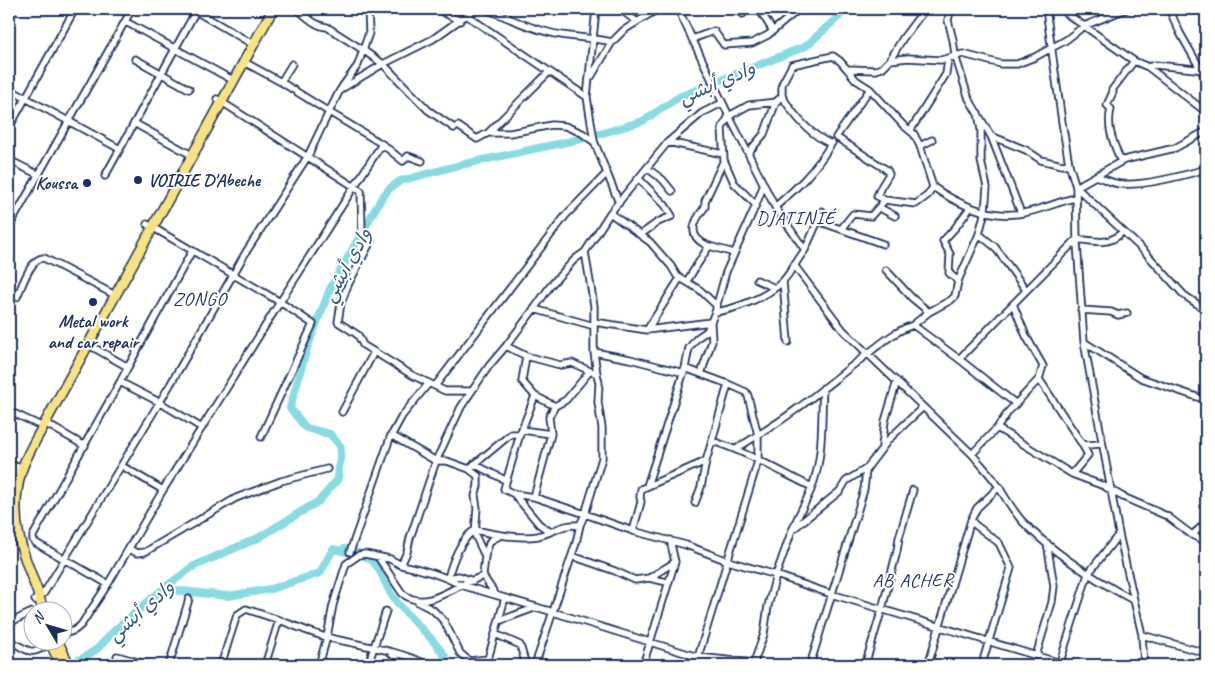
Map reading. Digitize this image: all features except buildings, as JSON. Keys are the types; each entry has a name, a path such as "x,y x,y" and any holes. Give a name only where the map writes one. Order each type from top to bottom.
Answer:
{"highway":[{"path":"14,531 20,475 42,424 110,294 167,196 267,9"},
{"path":"167,196 188,153 244,62 273,9"},
{"path":"74,364 88,345 150,226"},
{"path":"37,602 18,556 10,510 14,467 42,424"},
{"path":"58,652 61,665"},
{"path":"61,652 69,665"}],"street":[{"path":"9,17 14,9"},
{"path":"9,128 75,9"},
{"path":"9,227 70,122 132,9"},
{"path":"105,176 195,9 249,42"},
{"path":"297,9 314,22 327,27 364,50 383,64 428,110 454,128 458,126 476,139 488,133 549,72"},
{"path":"37,599 64,560 122,466 233,274 308,156 340,90 358,65 369,33 368,9"},
{"path":"437,9 460,21"},
{"path":"340,90 383,64 433,39 475,9"},
{"path":"486,9 531,27 562,35 612,42"},
{"path":"596,9 587,97 594,141 619,203"},
{"path":"620,9 636,21"},
{"path":"589,81 612,42 636,21 658,9"},
{"path":"678,9 707,73 775,207 805,250"},
{"path":"736,9 743,14"},
{"path":"759,9 773,31"},
{"path":"692,39 714,31 724,45 752,43 773,31 799,9"},
{"path":"847,68 876,70 882,68 890,60 903,38 925,9"},
{"path":"951,9 948,20 953,40 954,55 969,99 991,136 1022,214"},
{"path":"1046,9 1070,164 1076,187 1077,240 1084,342 1132,600 1142,635 1144,665"},
{"path":"1060,9 1134,61 1148,67 1206,112"},
{"path":"890,60 908,58 948,59 954,55 969,54 976,58 1001,64 1017,64 1066,40 1084,26 1126,9"},
{"path":"1169,9 1180,33 1203,70 1206,79"},
{"path":"466,15 587,97"},
{"path":"126,22 229,78"},
{"path":"830,144 819,139 800,121 782,96 782,84 792,66 833,56 847,68 856,80 870,89 914,134 920,146 933,187 970,208 1010,214 1022,214 1075,198"},
{"path":"135,59 189,90"},
{"path":"910,131 946,74 948,59"},
{"path":"1121,162 1110,133 1108,120 1110,109 1107,105 1113,92 1112,90 1134,61"},
{"path":"244,62 281,82 382,144 403,161 408,156 422,161"},
{"path":"281,82 292,64"},
{"path":"1148,67 1155,65 1203,70"},
{"path":"9,89 120,149"},
{"path":"775,207 813,171 870,89"},
{"path":"748,153 764,134 776,102 782,96"},
{"path":"401,565 407,552 436,461 461,407 488,366 506,346 551,285 575,259 585,252 610,213 668,142 702,113 721,100"},
{"path":"219,101 361,191 362,232 371,241 348,284 341,303 338,322 358,335 363,345 432,385 445,391 471,391"},
{"path":"756,205 734,183 723,157 722,128 729,116 749,105 776,102"},
{"path":"736,449 811,400 823,388 900,330 913,325 929,312 955,296 958,281 979,234 985,211 988,187 981,161 981,130 978,113"},
{"path":"134,123 188,153"},
{"path":"488,133 510,132 552,125 565,126 582,133 594,141"},
{"path":"1076,187 1121,162 1175,148 1206,131"},
{"path":"991,136 1026,150 1041,160 1062,165 1070,164"},
{"path":"836,137 887,170 889,174 877,196 886,200 916,204 928,195 933,187"},
{"path":"920,146 932,140"},
{"path":"668,142 723,157"},
{"path":"72,632 81,624 108,584 163,490 280,302 329,229 354,186 382,144"},
{"path":"723,157 705,201 705,208 695,220 693,228 695,236 701,243 734,253"},
{"path":"9,160 39,175"},
{"path":"647,168 663,180 672,191"},
{"path":"1095,176 1119,184 1164,179 1206,169"},
{"path":"350,552 391,435 402,416 432,385 566,215 608,173"},
{"path":"639,179 665,205 672,216 658,222 640,235"},
{"path":"647,486 685,371 689,348 707,331 734,253 764,184"},
{"path":"1076,187 1144,251 1184,295 1206,310"},
{"path":"841,229 854,214 871,216 886,200"},
{"path":"880,208 895,216"},
{"path":"958,281 949,273 950,254 943,241 970,208"},
{"path":"715,312 730,310 771,292 783,282 805,250 822,211"},
{"path":"610,213 650,242 680,278 700,290 716,304"},
{"path":"818,221 883,244"},
{"path":"150,226 280,302 313,324 261,437"},
{"path":"1077,240 1104,243 1117,237 1122,232"},
{"path":"979,234 996,247 1008,267 1026,290"},
{"path":"959,358 1077,240"},
{"path":"687,281 709,246"},
{"path":"108,584 36,543 33,540 33,536 85,446 192,251"},
{"path":"535,665 572,556 602,458 602,428 598,402 599,383 594,352 594,306 585,252"},
{"path":"9,296 17,297 29,271 37,259 40,258 44,258 110,294"},
{"path":"794,265 843,330 972,454 988,472 1006,501 1022,521 1047,543 1100,583 1132,600"},
{"path":"886,270 912,298 929,312"},
{"path":"647,330 680,278"},
{"path":"758,280 775,288"},
{"path":"783,282 788,342"},
{"path":"972,454 1039,379 1043,366 1026,336 1013,304"},
{"path":"534,309 594,324 647,330 711,322"},
{"path":"1081,310 1111,312 1118,315 1127,313"},
{"path":"701,374 712,341 711,322"},
{"path":"913,325 959,358 1016,404"},
{"path":"1084,342 1140,378 1206,400"},
{"path":"88,345 128,367"},
{"path":"506,346 526,356 560,365 572,363 597,374"},
{"path":"342,412 374,352"},
{"path":"594,352 701,374 746,392 748,396 758,435 758,461 698,657"},
{"path":"526,356 522,381 535,396 555,406"},
{"path":"534,497 551,434 549,417 555,406 566,400 590,371"},
{"path":"1039,379 1088,455 1072,474"},
{"path":"882,446 884,422 897,381"},
{"path":"120,382 160,402 202,428"},
{"path":"694,503 701,487 706,461 728,384"},
{"path":"319,665 333,605 346,564 359,555 365,554 390,560 401,565 424,569 448,578 461,586 537,607 698,657 754,664 764,634 768,606 776,575 800,509 812,487 818,464 821,442 823,388"},
{"path":"535,396 521,432 504,489 514,494 534,497 634,531 670,540 831,594 882,608 1059,664 1068,665"},
{"path":"792,530 840,491 846,481 866,468 882,446 923,407"},
{"path":"9,411 42,424 85,446"},
{"path":"996,428 1072,474 1104,486 1112,492 1167,516 1192,535 1206,542"},
{"path":"469,469 511,434 521,432 551,434"},
{"path":"391,435 436,461 447,461 469,469 478,476 475,496 477,508 475,535 485,556"},
{"path":"712,441 736,449 812,487"},
{"path":"1082,444 1087,446 1102,444"},
{"path":"634,531 641,502 641,489 706,461"},
{"path":"474,464 506,480"},
{"path":"122,466 163,490"},
{"path":"9,478 14,467"},
{"path":"810,665 863,493 866,468"},
{"path":"129,549 137,553 145,552 236,498 281,482 327,469"},
{"path":"928,665 971,520 977,508 999,487"},
{"path":"865,665 913,490"},
{"path":"514,494 539,524 549,531"},
{"path":"971,520 1000,543 1011,568 984,657 984,665"},
{"path":"448,578 452,565 468,534 475,530 500,536 538,536 567,524 580,525"},
{"path":"1192,535 1206,524"},
{"path":"1059,664 1088,574 1119,534"},
{"path":"496,596 483,576 485,556 490,541 500,536"},
{"path":"643,665 667,582 675,562 670,540"},
{"path":"1036,656 1052,602 1054,586 1047,543"},
{"path":"572,556 635,580 649,578 667,582"},
{"path":"378,557 407,598 433,610 444,622 460,653 470,661 488,659 505,598"},
{"path":"649,578 675,562"},
{"path":"448,578 460,576 473,581"},
{"path":"418,602 445,594 483,576"},
{"path":"169,665 189,599"},
{"path":"499,621 537,607"},
{"path":"221,665 237,615 246,610 327,637 388,651 428,665"},
{"path":"368,665 386,611"},
{"path":"9,623 22,618"},
{"path":"265,665 279,620"},
{"path":"495,634 520,645 526,665"},
{"path":"1142,635 1206,652"},
{"path":"9,640 22,647"},
{"path":"388,651 404,665"},
{"path":"117,656 149,665"}],"waterway":[{"name":"وادي أبشي","path":"67,665 97,649 116,629 192,567 258,538 319,501 338,479 341,447 330,434 306,428 290,408 307,348 330,289 381,199 389,189 400,181 460,165 590,137 643,121 679,97 806,46 847,9"},
{"path":"163,589 228,596 271,589 320,573 333,549 347,552"},
{"path":"344,549 367,557 373,562 380,571 393,597 438,646 450,665"}],"place":[{"name":"VOIRIE D'Abeche","path":"138,180"},
{"name":"Koussa","path":"87,183"},
{"name":"Metal work and car repair","path":"93,302"}],"district":[{"name":"DJATINIÉ","path":"796,218"},
{"name":"ZONGO","path":"200,299"},
{"name":"AB ACHER","path":"913,580"}]}
